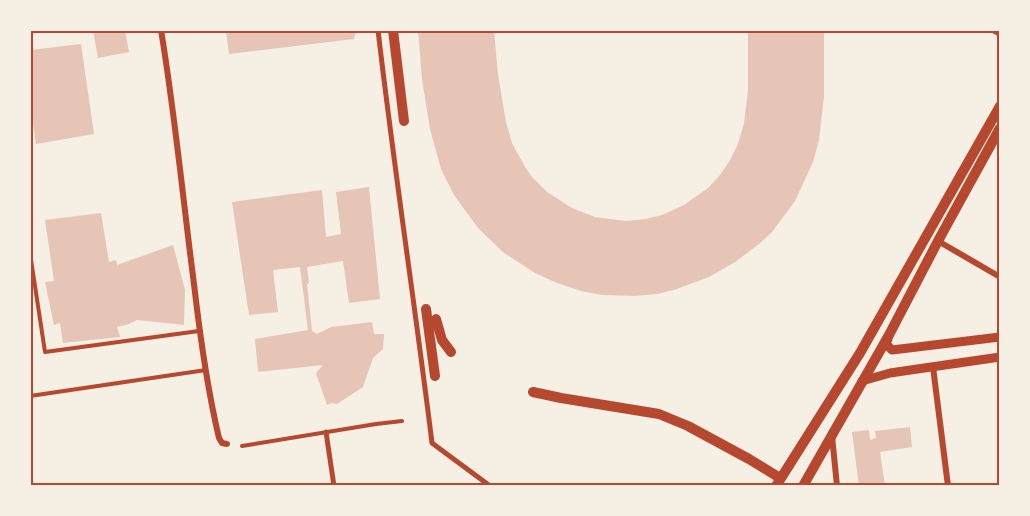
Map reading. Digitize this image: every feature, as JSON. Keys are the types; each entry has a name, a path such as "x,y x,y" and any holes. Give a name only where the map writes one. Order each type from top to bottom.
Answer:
{"main road":[{"path":"393,30 404,121"},
{"path":"533,392 659,414 688,426 749,459 778,482 860,353 1000,106"},
{"path":"804,486 889,335 1000,128"},
{"path":"426,309 435,376"},
{"path":"436,319 442,340 451,352"}],"street":[{"path":"161,30 170,83 206,370 219,438 222,443 227,444"},
{"path":"378,30 432,443 490,486"},
{"path":"993,30 1000,34"},
{"path":"938,241 1000,277"},
{"path":"889,335 886,344 892,350 1000,337"},
{"path":"862,381 890,373 1000,357"},
{"path":"933,367 948,486"},
{"path":"326,432 334,486"},
{"path":"832,436 837,486"}],"lane":[{"path":"30,253 45,352 200,331"},
{"path":"30,396 206,370"},
{"path":"242,446 376,423 402,421"}],"building":[{"path":"93,30 125,30 129,52 98,58"},
{"path":"359,30 359,32 355,34 354,39 229,54 226,31"},
{"path":"418,30 494,30 498,75 506,122 512,143 525,167 547,192 572,208 595,217 626,221 662,215 684,205 708,188 729,162 738,144 744,123 748,90 748,30 824,30 824,96 819,140 813,162 795,201 772,232 735,262 709,277 677,289 635,296 602,295 557,283 535,273 504,253 478,228 454,195 441,169 430,129 422,79"},
{"path":"81,44 94,134 36,144 30,103 30,50"},
{"path":"369,187 380,299 349,303 343,261 307,267 312,331 317,334 331,327 372,322 374,334 384,334 383,349 373,358 363,387 337,404 327,405 316,373 323,365 258,372 255,339 308,330 300,267 273,270 278,312 249,315 232,202 322,190 326,237 341,234 336,192"},
{"path":"101,213 109,262 116,260 117,265 173,245 185,290 184,325 137,320 117,327 120,337 63,343 60,323 54,325 45,282 54,281 45,220"},
{"path":"910,427 912,447 880,452 885,486 859,486 852,432 869,430 870,440 876,438 875,431"}]}
